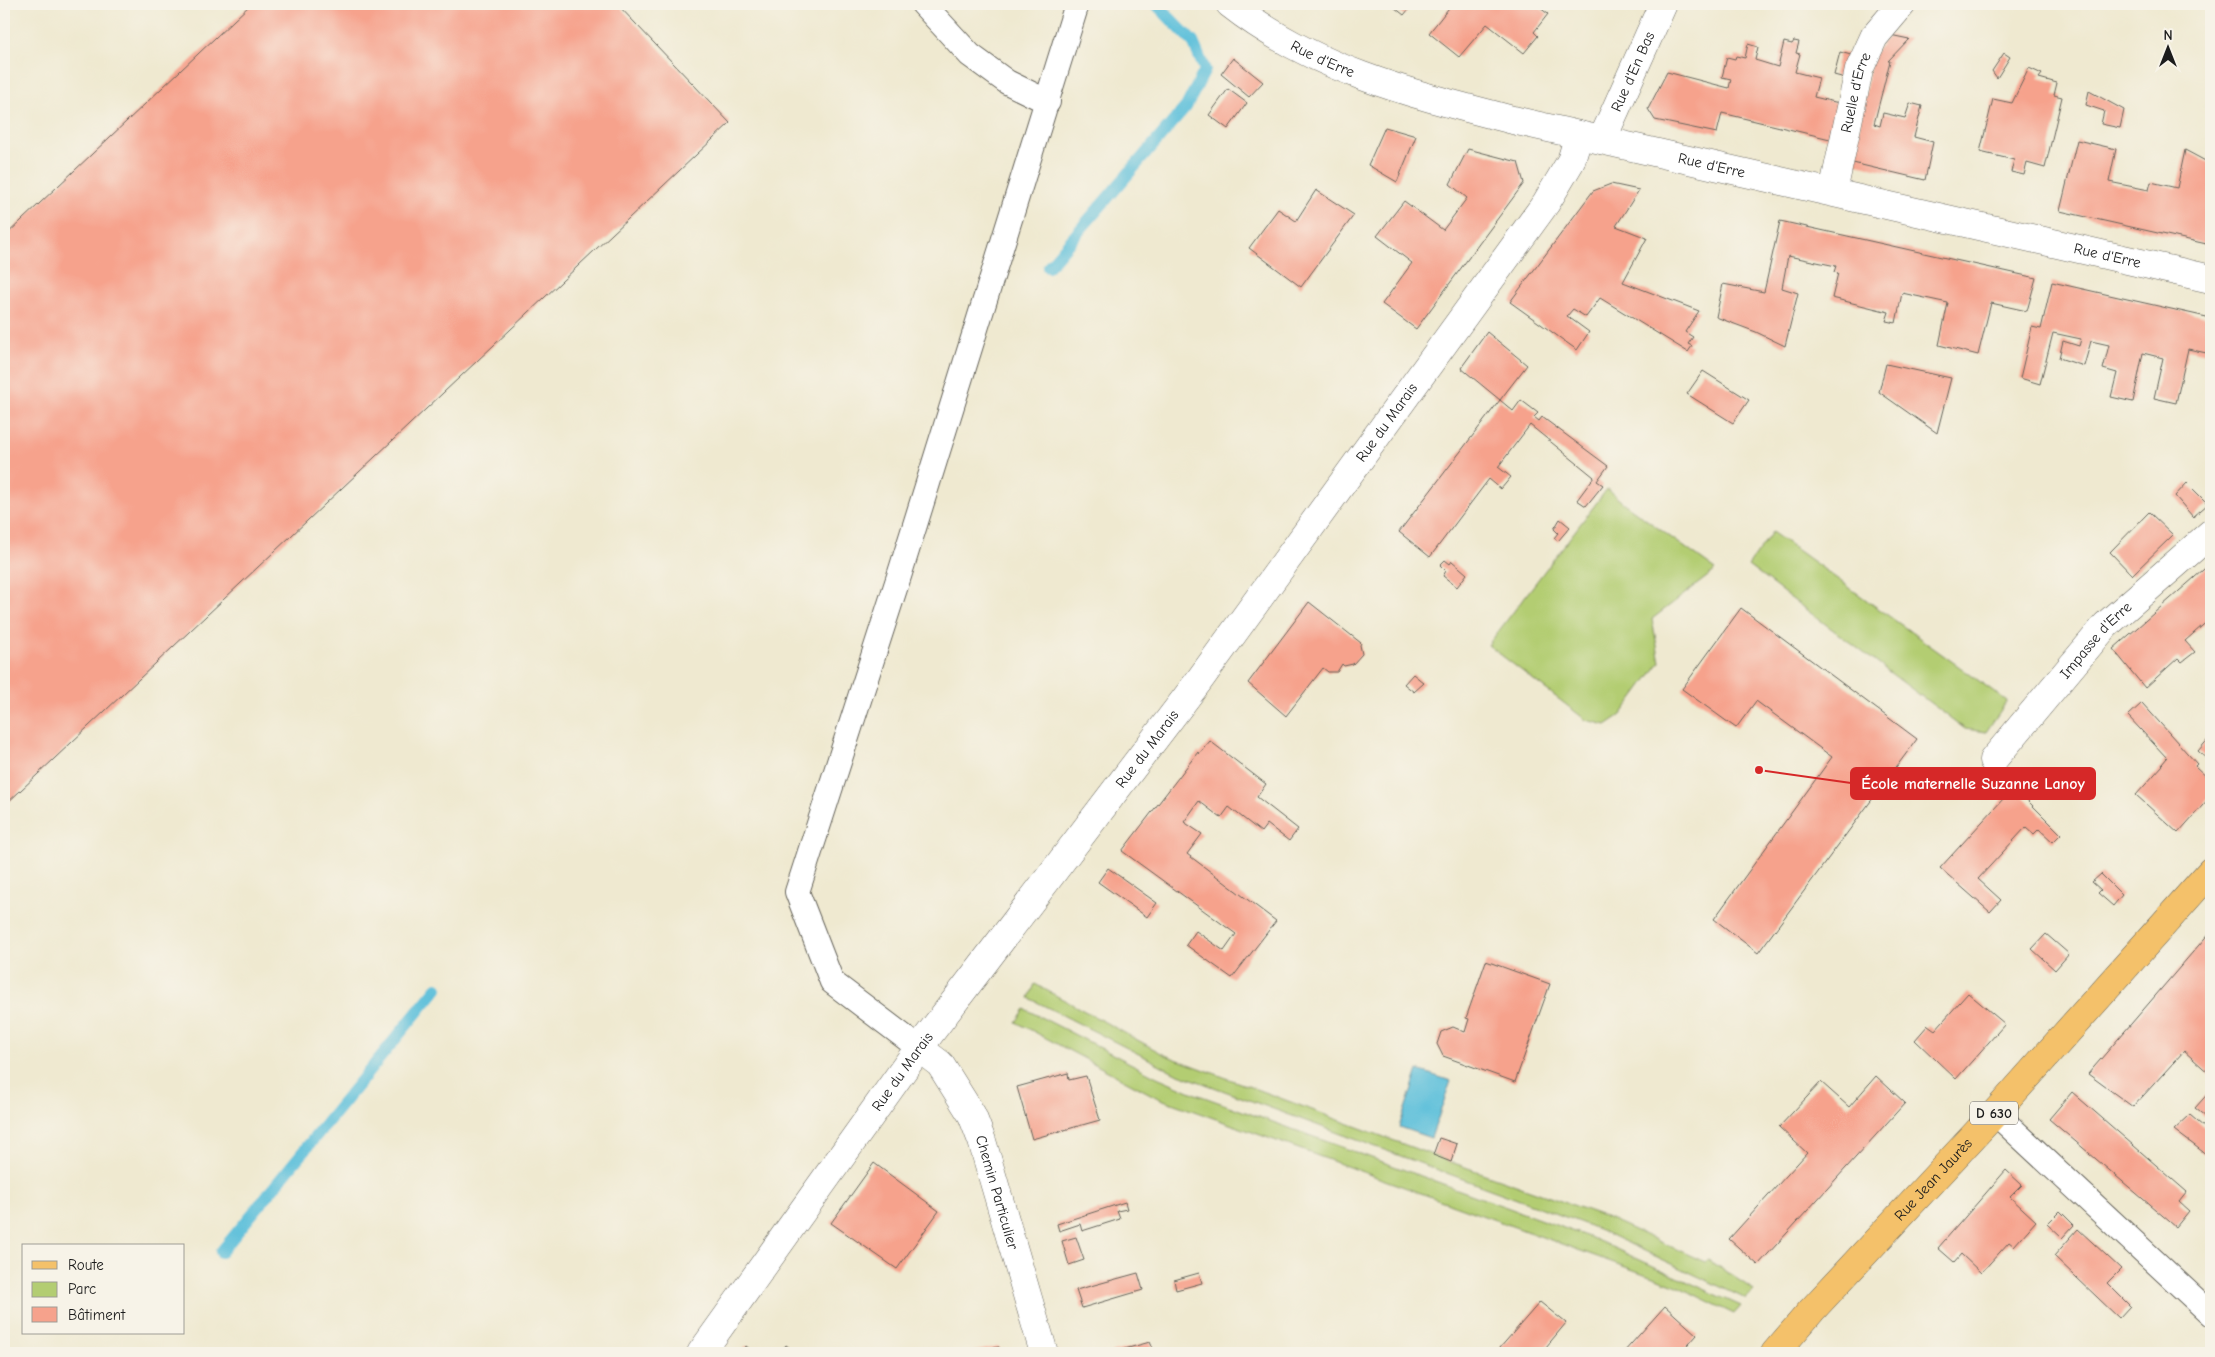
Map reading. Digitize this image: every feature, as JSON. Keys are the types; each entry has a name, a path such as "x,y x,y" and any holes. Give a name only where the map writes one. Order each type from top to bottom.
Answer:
{"main road":[{"name":"Rue Jean Jaurès","path":"1775,1353 1812,1310 1995,1113 2211,871"}],"street":[{"name":"Rue d'Erre","path":"1230,4 1303,50 1370,80 1431,99 2211,279"},
{"name":"Rue d'En Bas","path":"1591,137 1663,4"},
{"name":"Ruelle d'Erre","path":"1833,192 1859,70 1874,37 1902,4"},
{"name":"Rue du Marais","path":"700,1353 919,1048 1164,728 1364,456 1546,203 1571,161 1591,137"},
{"name":"Impasse d'Erre","path":"1993,760 2106,624 2211,533"},
{"name":"Chemin Particulier","path":"919,1048 940,1064 972,1115 982,1141 1044,1353"}],"lane":[{"path":"924,4 970,55 1007,82 1048,102"},
{"path":"919,1048 832,982 797,892 903,563 1077,4"},
{"path":"1995,1113 2211,1314"}],"green space":[{"path":"1607,489 1716,570 1652,619 1660,662 1621,715 1606,725 1586,720 1488,645"},
{"path":"1772,532 2007,701 1986,732 1965,729 1748,566"},
{"path":"1035,984 1165,1055 1451,1162 1603,1216 1705,1262 1708,1260 1754,1290 1746,1299 1598,1229 1176,1073 1029,998"},
{"path":"1025,1009 1157,1077 1196,1094 1594,1239 1741,1306 1734,1314 1675,1285 1158,1098 1016,1022"}],"water":[{"path":"1418,1070 1451,1081 1431,1138 1399,1127"}],"building":[{"path":"251,4 617,4 730,123 4,806 4,237"},
{"path":"1390,4 1413,4 1404,15"},
{"path":"1452,4 1535,4 1548,14 1534,32 1538,36 1524,53 1487,24 1459,57 1429,33"},
{"path":"1890,35 1909,39 1888,61 1890,61 1874,124 1880,126 1883,113 1905,118 1910,103 1922,106 1914,137 1933,142 1925,180 1853,163 1872,55"},
{"path":"1794,41 1799,42 1796,53 1800,54 1795,72 1819,78 1814,97 1839,103 1830,139 1722,113 1717,133 1655,120 1648,109 1667,72 1729,88 1731,79 1722,77 1727,57 1735,59 1736,56 1745,58 1748,44 1758,47 1755,60 1778,67 1784,42 1792,44"},
{"path":"1840,52 1851,55 1845,78 1834,75"},
{"path":"2004,53 2010,57 1997,78 1992,71"},
{"path":"1233,58 1263,82 1249,97 1221,74"},
{"path":"2029,68 2042,74 2039,78 2057,83 2054,95 2062,97 2045,168 2027,163 2024,175 2011,172 2014,160 1980,152 1993,99 2012,103"},
{"path":"1228,89 1247,103 1228,129 1209,115"},
{"path":"2089,91 2124,110 2120,128 2101,124 2104,111 2086,105"},
{"path":"1385,127 1416,136 1397,182 1368,165"},
{"path":"2077,140 2116,149 2109,182 2149,190 2151,182 2177,188 2185,150 2211,164 2211,245 2060,211"},
{"path":"1468,149 1518,162 1524,183 1416,329 1382,304 1412,263 1377,236 1404,201 1443,230 1467,198 1450,184"},
{"path":"1611,184 1639,190 1616,226 1647,238 1623,282 1699,311 1685,332 1693,337 1688,344 1692,346 1688,352 1600,298 1586,317 1573,309 1567,316 1589,332 1577,350 1510,302 1593,191"},
{"path":"1316,190 1354,215 1301,287 1249,248 1278,209 1296,221"},
{"path":"1780,221 2036,278 2027,311 1991,303 1978,355 1939,345 1948,303 1902,293 1896,323 1886,321 1889,312 1832,298 1838,273 1834,272 1836,266 1788,256 1782,288 1798,293 1785,346 1756,332 1716,317 1723,284 1764,292"},
{"path":"2052,282 2211,318 2211,354 2188,349 2176,403 2154,398 2163,358 2143,353 2133,402 2111,397 2117,373 2103,369 2109,345 2091,341 2084,366 2059,358 2063,341 2079,346 2081,339 2053,333 2040,384 2020,378 2032,327 2041,329"},
{"path":"1487,332 1527,365 1500,400 1461,368"},
{"path":"1886,364 1951,378 1937,433 1879,392"},
{"path":"1703,371 1749,400 1733,423 1687,394"},
{"path":"1500,400 1513,411 1521,400 1538,413 1534,417 1539,421 1542,417 1608,466 1597,481 1603,485 1586,506 1577,500 1594,477 1530,425 1498,467 1511,477 1501,489 1489,479 1430,557 1399,532"},
{"path":"2187,483 2208,504 2193,517 2175,496"},
{"path":"2149,512 2173,535 2132,575 2110,552"},
{"path":"1560,519 1570,527 1558,541 1554,538 1558,533 1554,529"},
{"path":"1445,560 1450,564 1452,561 1467,574 1457,587 1443,576 1446,571 1440,565"},
{"path":"2211,563 2211,618 2185,641 2195,652 2182,662 2178,658 2145,688 2113,649"},
{"path":"1309,602 1361,643 1362,654 1353,664 1344,666 1342,664 1337,672 1328,672 1323,668 1286,716 1248,683"},
{"path":"1741,608 1917,739 1758,953 1714,919 1832,757 1756,701 1736,728 1682,689"},
{"path":"1413,674 1424,683 1414,692 1404,684"},
{"path":"2142,703 2197,764 2195,766 2211,781 2211,796 2178,833 2136,795 2167,758 2128,716"},
{"path":"2211,736 2211,763 2198,751"},
{"path":"1210,741 1266,784 1257,797 1298,829 1289,841 1267,824 1261,832 1229,807 1221,818 1199,801 1184,822 1202,834 1187,854 1276,921 1232,978 1186,945 1196,931 1224,951 1236,934 1122,851 1198,752 1199,754"},
{"path":"2014,787 2061,834 2053,842 2039,829 2034,834 2026,827 1978,879 2001,900 1990,912 1940,868"},
{"path":"1108,868 1157,903 1147,917 1098,882"},
{"path":"2101,874 2122,895 2113,906 2098,893 2101,890 2092,882"},
{"path":"2211,931 2211,1075 2184,1051 2133,1107 2088,1074"},
{"path":"2046,934 2069,954 2055,970 2032,949"},
{"path":"1486,961 1550,984 1515,1082 1443,1056 1437,1044 1441,1032 1453,1027 1465,1032 1469,1019 1466,1018"},
{"path":"1968,993 2005,1024 1956,1079 1915,1040 1928,1025 1935,1030"},
{"path":"1068,1073 1069,1080 1086,1076 1100,1120 1032,1139 1017,1087"},
{"path":"1876,1076 1905,1103 1758,1265 1729,1239 1807,1153 1779,1127 1821,1082 1849,1107"},
{"path":"2211,1090 2211,1121 2195,1108"},
{"path":"2072,1092 2187,1192 2179,1202 2189,1211 2176,1227 2049,1119"},
{"path":"2190,1115 2211,1133 2211,1158 2174,1130"},
{"path":"1439,1138 1457,1144 1451,1162 1433,1155"},
{"path":"874,1163 939,1211 897,1269 831,1223"},
{"path":"2006,1170 2022,1185 2010,1197 2036,1221 2014,1246 2009,1242 1981,1273 1961,1254 1954,1262 1938,1248"},
{"path":"1125,1202 1127,1209 1117,1211 1120,1219 1082,1231 1080,1224 1059,1231 1057,1224"},
{"path":"2060,1211 2074,1225 2062,1238 2047,1224"},
{"path":"2078,1229 2121,1269 2107,1283 2130,1306 2119,1318 2054,1256"},
{"path":"1076,1237 1084,1260 1069,1265 1062,1241"},
{"path":"1138,1273 1143,1290 1082,1308 1076,1290"},
{"path":"1199,1273 1202,1283 1176,1290 1174,1280"},
{"path":"1540,1302 1566,1323 1541,1353 1504,1353 1499,1349"},
{"path":"1665,1306 1697,1335 1681,1353 1623,1353"},
{"path":"1150,1342 1155,1353 1110,1353"},
{"path":"786,1345 797,1353 779,1353"},
{"path":"746,1346 755,1353 740,1353"},
{"path":"999,1347 1001,1353 971,1353 971,1352"}],"waterway":[{"path":"1048,267 1186,107 1205,70 1193,42 1156,4"},
{"path":"221,1252 437,988"}],"place":[{"name":"École maternelle Suzanne Lanoy","path":"1759,770"}]}
